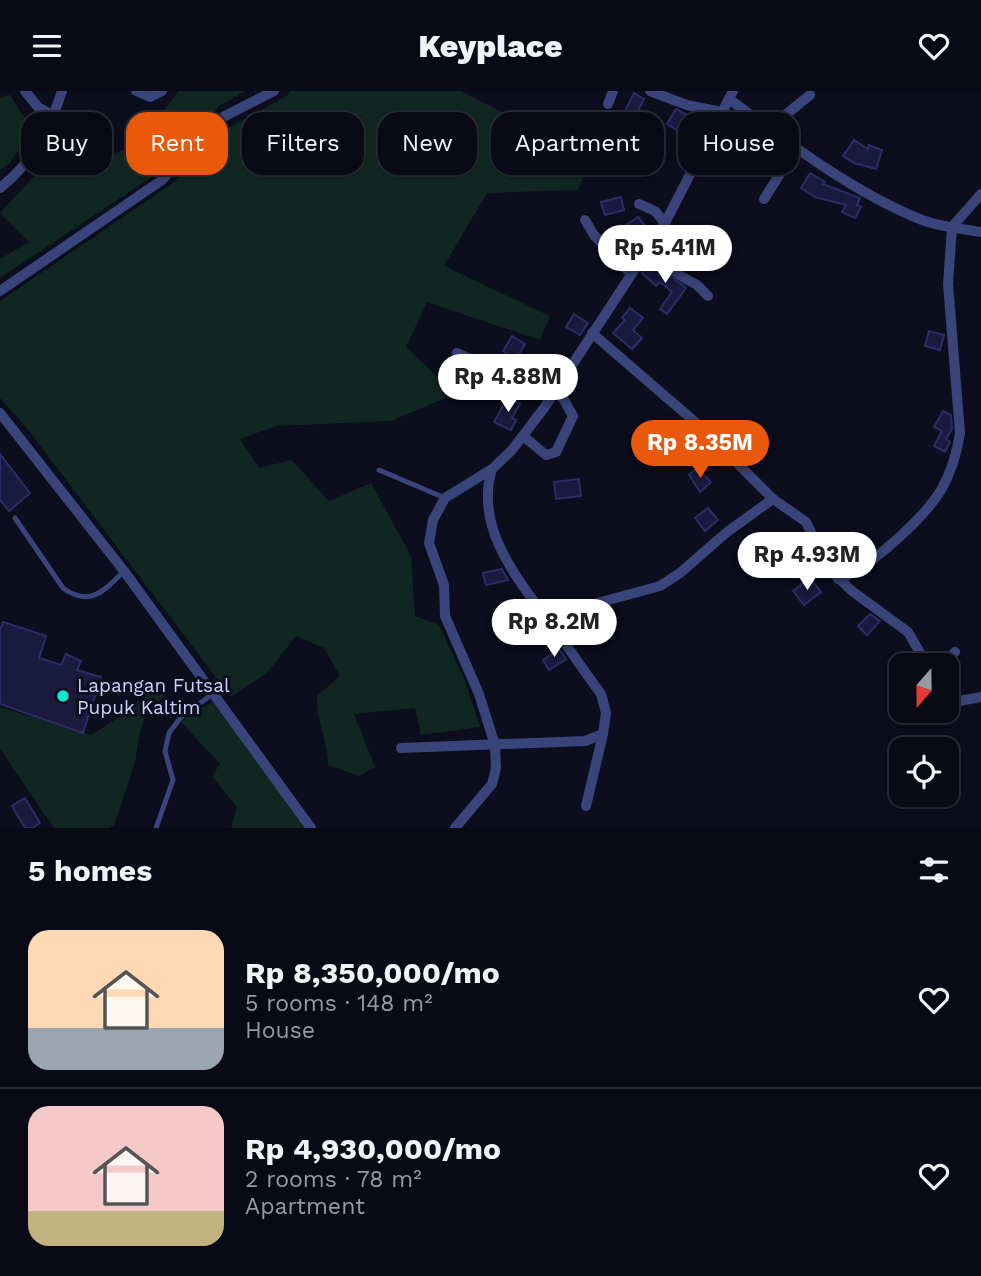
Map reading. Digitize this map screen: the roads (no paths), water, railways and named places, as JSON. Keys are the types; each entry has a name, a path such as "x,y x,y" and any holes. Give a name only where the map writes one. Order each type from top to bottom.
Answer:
{"street":[{"path":"25,91 38,107 48,112"},
{"path":"55,112 62,91"},
{"path":"135,91 150,97 162,91"},
{"path":"0,291 162,180 206,131 225,116 274,91"},
{"path":"608,104 613,91"},
{"path":"650,91 687,105 721,112 731,93 751,112"},
{"path":"788,112 810,95"},
{"path":"799,151 911,214 952,227 981,232"},
{"path":"0,188 21,168"},
{"path":"455,828 492,784 496,768 495,745 479,694 447,621 444,585 429,543 433,520 446,498 492,468 523,436 665,223 689,175"},
{"path":"764,199 779,175"},
{"path":"838,579 870,562 935,499 955,456 960,433 947,284 952,227 981,194"},
{"path":"639,204 655,211 665,223"},
{"path":"585,220 594,236 631,274"},
{"path":"649,248 678,275 697,285 708,296"},
{"path":"592,333 693,420 773,499 806,522 824,561 838,579 908,632 920,653"},
{"path":"457,352 565,400 573,415 556,452 547,455 523,436"},
{"path":"0,413 124,571 311,828"},
{"path":"492,468 489,490 492,530 515,577 601,694 606,713 586,806"},
{"path":"546,617 660,586 680,573 726,532 773,499"},
{"path":"959,701 981,697"},
{"path":"401,748 585,741 603,734"}],"lane":[{"path":"379,470 446,498"},
{"path":"15,519 63,588 73,595 88,597 104,591 124,571"},
{"path":"156,828 172,784 165,751 169,733 181,717 214,693"}],"place":[{"name":"Lapangan Futsal Pupuk Kaltim","path":"63,696"}]}
